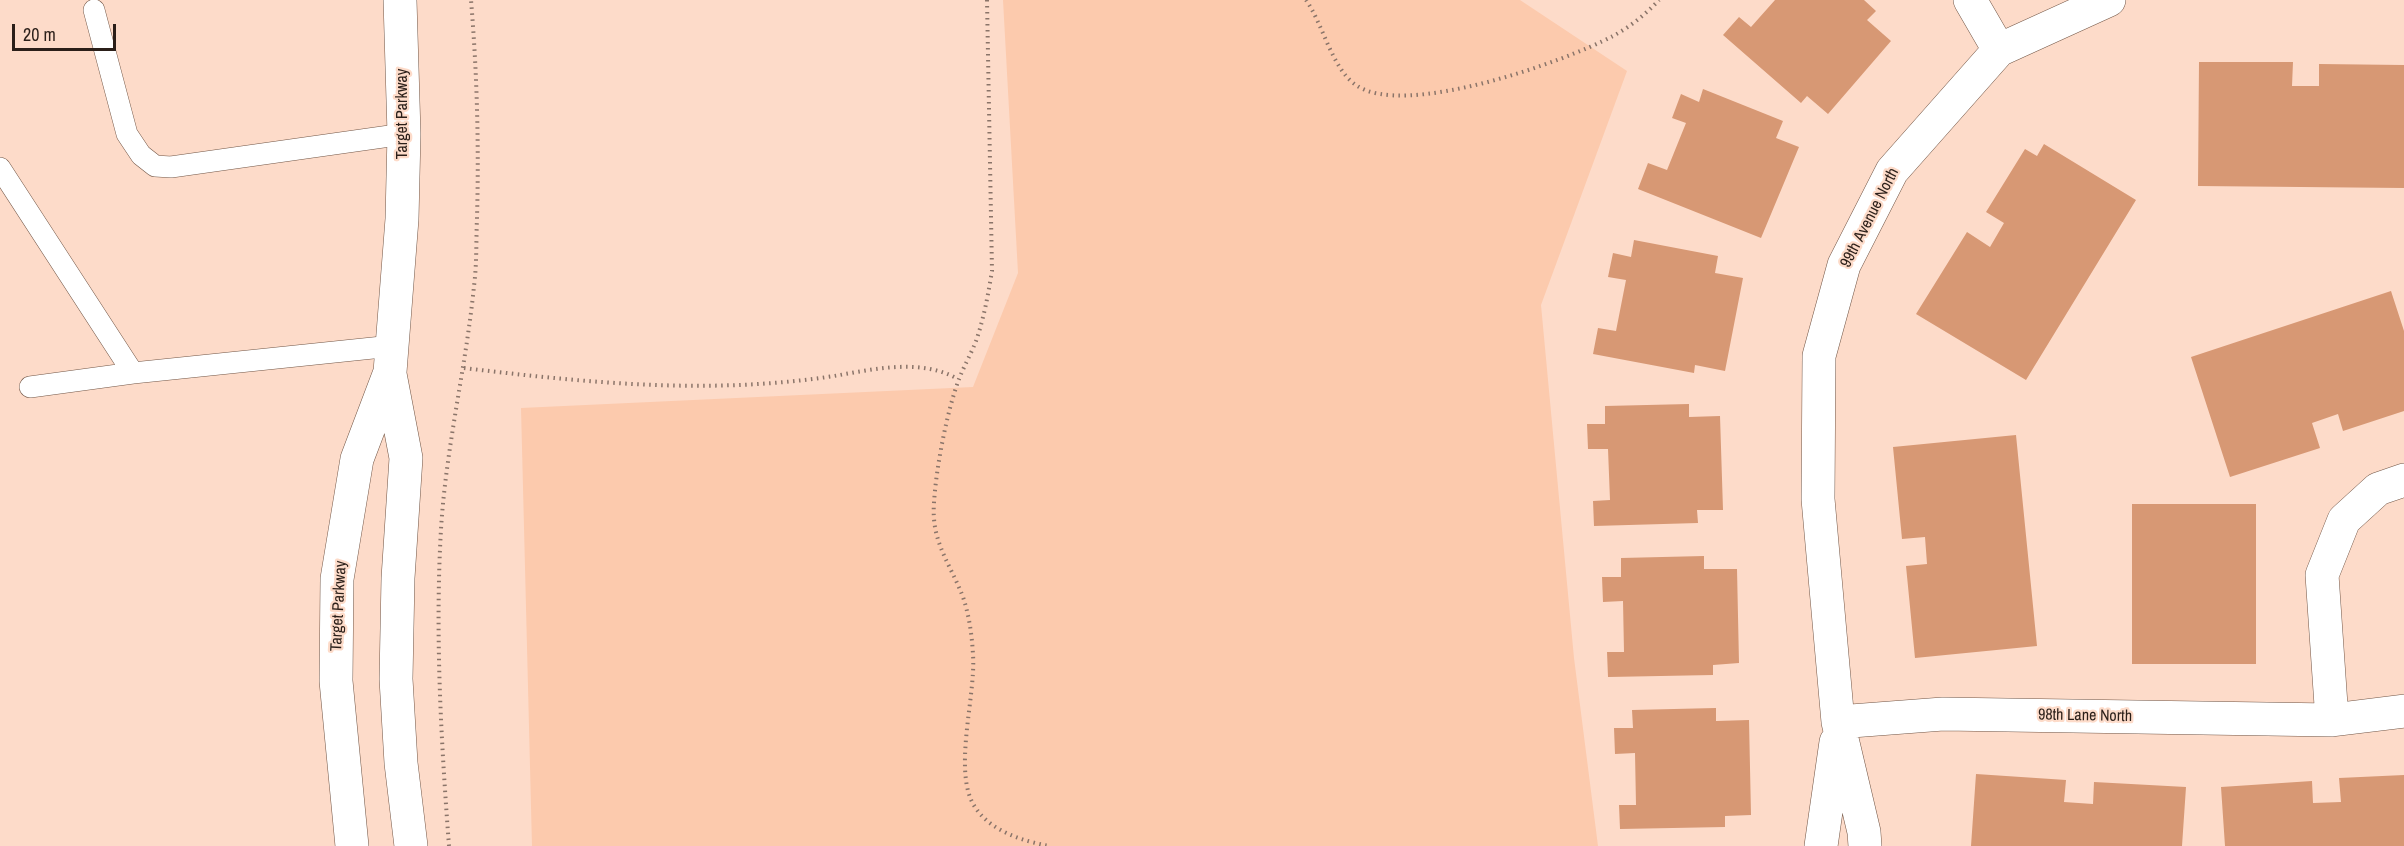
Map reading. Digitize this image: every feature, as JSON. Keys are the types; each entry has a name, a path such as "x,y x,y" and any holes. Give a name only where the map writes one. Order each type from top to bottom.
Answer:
{"street":[{"name":"Target Parkway","path":"400,0 404,134 402,219 391,359 406,458 398,578 396,679 401,763 411,846"},
{"path":"1970,0 1998,50"},
{"name":"99th Avenue North","path":"1865,846 1864,832 1838,722 1818,499 1818,356 1844,264 1892,171 1998,50 2109,0"},
{"name":"Target Parkway","path":"352,846 336,681 337,579 357,459 391,359"},
{"path":"2332,720 2322,575 2344,520 2378,489 2404,480"},
{"name":"98th Lane North","path":"1838,722 1943,714 2332,720 2404,711"},
{"name":"99th Avenue North","path":"1821,846 1838,722"}],"lane":[{"path":"94,10 127,134 141,155 155,166 171,167 404,134"},
{"path":"0,168 133,373"},
{"path":"30,387 133,373 391,359"}],"path":[{"path":"449,846 439,667 439,588 441,526 446,481 475,283 476,68 471,0"},
{"path":"987,0 992,271 986,308 975,343 958,379 938,469 934,530 939,549 963,597 970,623 974,657 965,756 967,784 974,807 993,826 1028,842 1049,846"},
{"path":"1306,0 1343,72 1356,86 1377,95 1400,97 1484,83 1538,68 1612,36 1631,24 1659,0"},
{"path":"464,368 657,387 730,386 805,380 906,366 929,367 958,379"}],"shaded area":[{"path":"1003,0 1520,0 1627,71 1541,305 1574,658 1598,846 532,846 521,408 973,387 1018,273"}],"building":[{"path":"1775,0 1864,0 1876,11 1867,20 1891,41 1828,114 1807,96 1801,103 1723,35 1739,17 1751,27"},
{"path":"2199,62 2293,62 2292,86 2319,86 2319,64 2404,65 2404,188 2198,186"},
{"path":"1703,89 1783,121 1776,138 1799,147 1761,238 1638,189 1648,163 1667,170 1686,123 1672,118 1681,94 1699,102"},
{"path":"2044,144 2136,200 2026,380 1916,314 1967,232 1990,247 2004,223 1986,212 2025,149 2037,156"},
{"path":"1634,240 1718,256 1715,273 1743,278 1725,371 1695,365 1694,373 1593,354 1598,328 1616,331 1626,280 1608,277 1613,253 1631,257"},
{"path":"2391,291 2404,331 2404,411 2343,431 2338,414 2312,423 2320,448 2230,477 2191,357"},
{"path":"1689,404 1689,417 1720,416 1723,510 1697,510 1698,523 1594,526 1593,501 1610,500 1608,449 1588,449 1587,424 1605,424 1605,406"},
{"path":"2016,435 2037,646 1915,658 1906,566 1927,564 1925,537 1902,539 1893,447"},
{"path":"2132,504 2256,504 2256,664 2132,664"},
{"path":"1704,556 1704,569 1737,569 1739,663 1713,665 1713,675 1608,677 1607,652 1624,652 1623,601 1603,602 1602,577 1621,577 1621,558"},
{"path":"1716,708 1716,721 1749,720 1751,815 1725,816 1725,827 1620,829 1619,805 1636,805 1635,753 1615,754 1614,728 1633,728 1632,710"},
{"path":"1976,774 2066,780 2064,802 2093,804 2094,782 2186,787 2182,846 1971,846"},
{"path":"2404,775 2404,846 2225,846 2221,787 2312,781 2313,803 2341,802 2339,778"}]}
